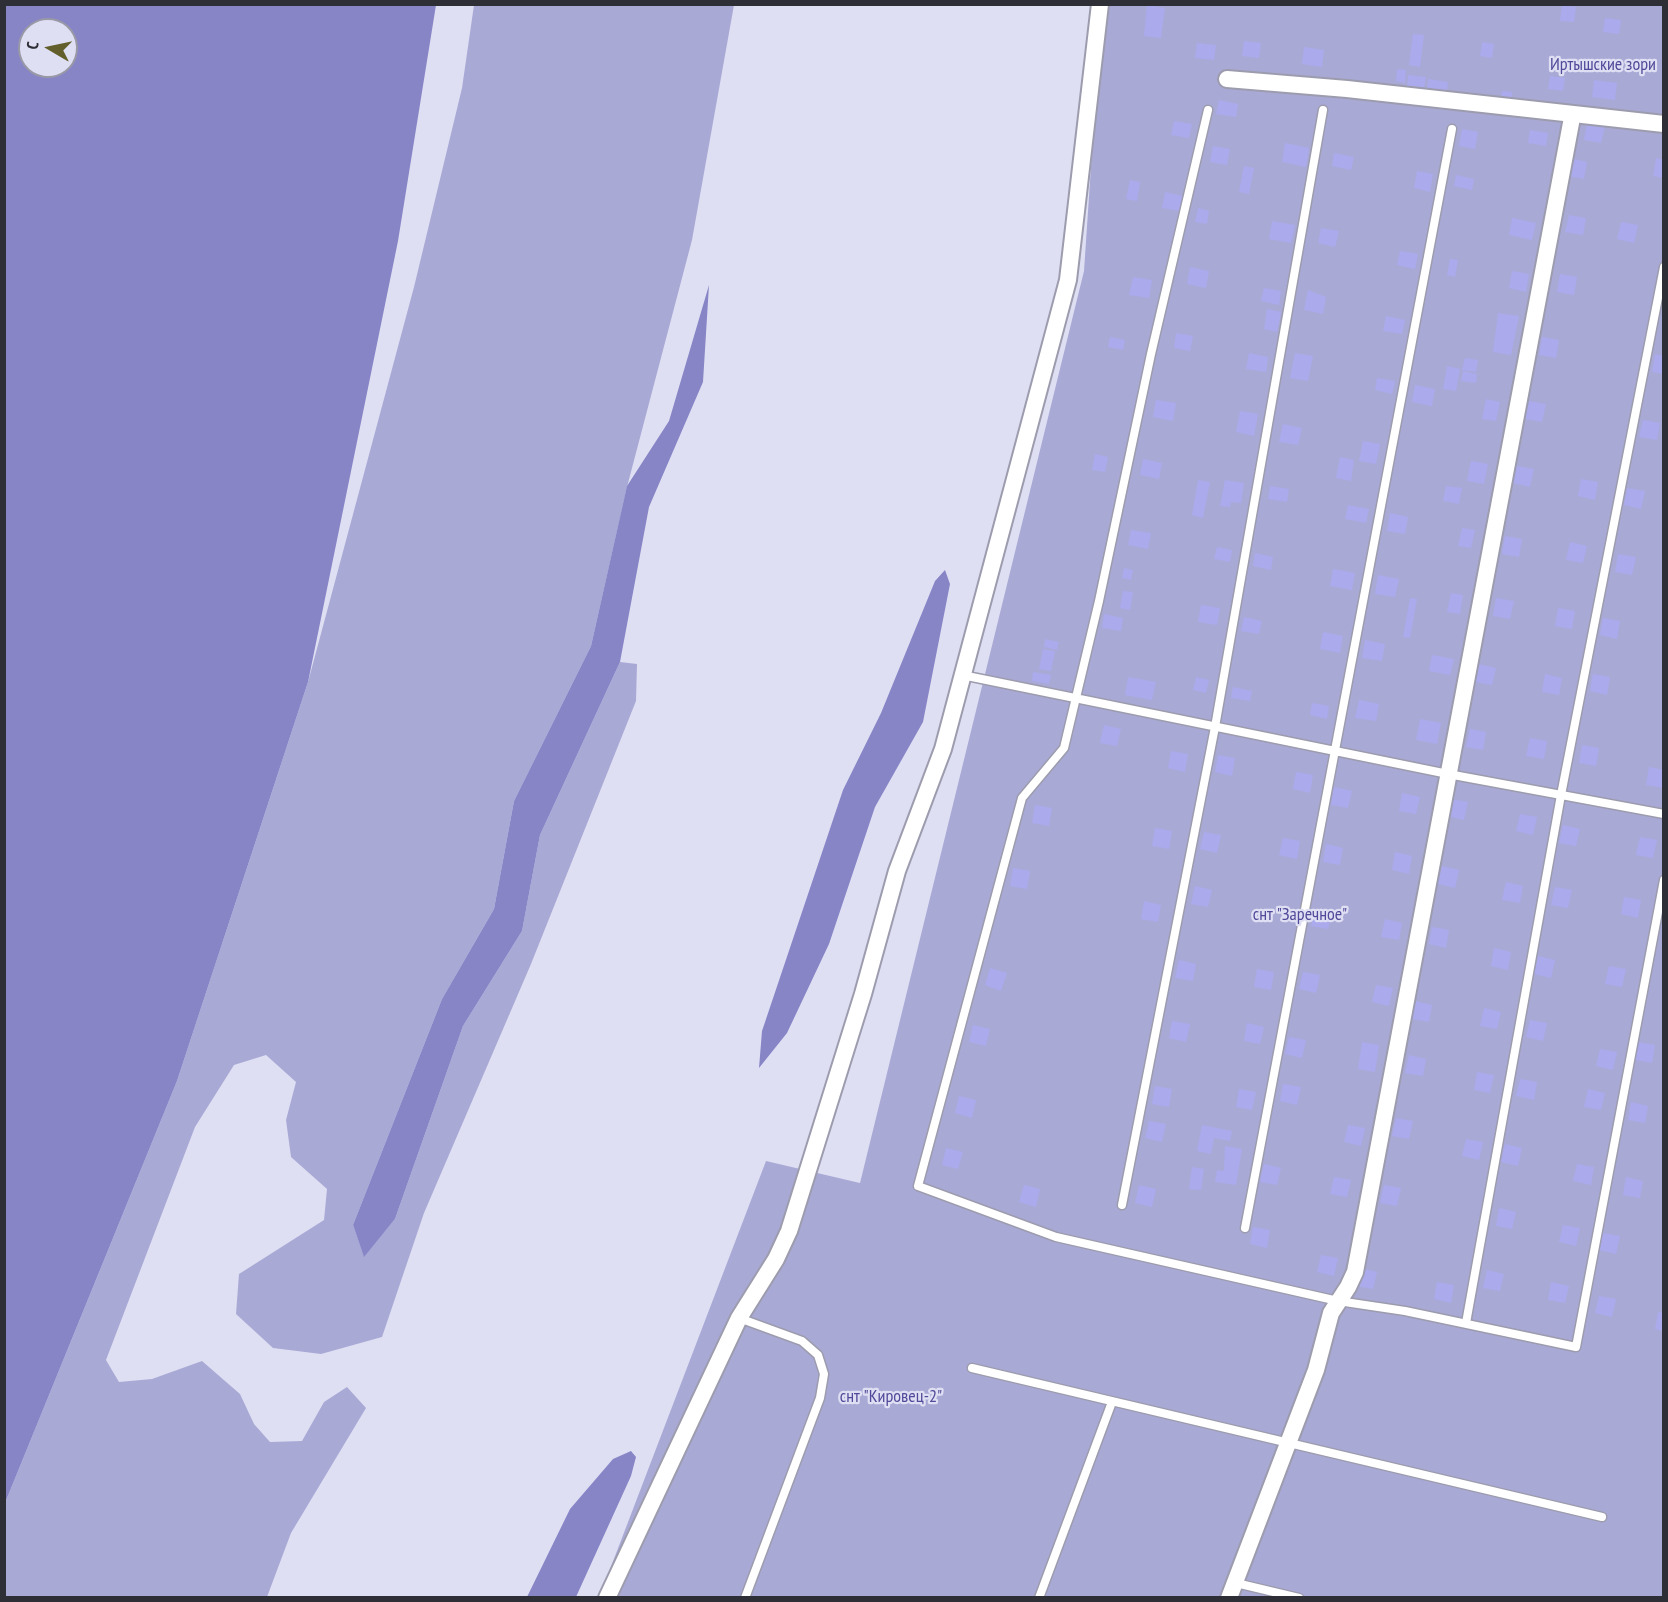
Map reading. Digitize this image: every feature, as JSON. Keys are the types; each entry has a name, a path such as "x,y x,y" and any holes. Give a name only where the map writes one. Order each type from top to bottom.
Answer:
{"street":[{"path":"607,1598 739,1318 776,1259 789,1231 863,994 897,871 943,749 1068,280 1100,4"},
{"path":"1227,79 1347,88 1664,124"},
{"path":"1233,1590 1317,1370 1331,1313 1355,1272 1571,123"}],"lane":[{"path":"1122,1205 1215,727 1323,110"},
{"path":"1208,111 1151,354 1099,601 1064,748 1022,798 918,1186 1056,1237 1338,1301 1466,1323 1576,1347 1664,880"},
{"path":"1245,1228 1452,129"},
{"path":"1466,1323 1561,795 1664,267"},
{"path":"962,675 1448,774 1664,814"},
{"path":"739,1318 802,1341 818,1355 824,1374 820,1398 745,1598"},
{"path":"972,1368 1602,1517"},
{"path":"1039,1598 1112,1402"},
{"path":"1233,1590 1299,1598"}],"green space":[{"path":"474,5 734,5 692,240 627,487 591,646 514,801 494,909 442,999 353,1225 364,1256 395,1219 463,1026 522,931 540,835 620,662 637,664 636,701 531,964 424,1213 382,1337 321,1354 273,1348 236,1314 239,1274 324,1220 327,1189 291,1157 286,1120 296,1082 266,1055 234,1065 195,1127 106,1360 119,1382 152,1379 202,1361 240,1394 254,1424 270,1442 302,1441 324,1402 347,1387 366,1408 291,1533 267,1597 5,1598 5,1503 177,1081 308,682 414,287 462,88"},
{"name":"снт \"Заречное\"","path":"1109,5 1663,5 1663,1597 599,1598 766,1161 860,1183 1084,271 1097,77"}],"shaded area":[{"path":"5,4 436,5 398,241 308,682 177,1081 5,1503"},
{"path":"709,285 703,382 649,507 620,662 540,835 522,931 463,1026 395,1219 364,1257 353,1225 442,999 494,909 514,801 591,646 627,486 669,421"},
{"path":"945,570 950,584 923,722 875,807 829,944 787,1033 759,1068 762,1031 843,790 881,713 935,581"},
{"path":"631,1451 636,1457 631,1476 576,1597 527,1597 570,1509 613,1459"}],"building":[{"path":"1147,5 1165,8 1161,38 1144,36"},
{"path":"1562,5 1576,7 1574,22 1560,21"},
{"path":"1605,18 1621,20 1619,34 1603,32"},
{"path":"1413,34 1424,35 1420,67 1409,65"},
{"path":"1244,41 1261,43 1259,58 1242,56"},
{"path":"1482,42 1494,44 1492,58 1480,56"},
{"path":"1197,43 1216,45 1214,60 1195,58"},
{"path":"1304,47 1324,50 1322,67 1302,64"},
{"path":"1397,69 1406,70 1405,83 1396,81"},
{"path":"1408,75 1426,77 1424,89 1407,87"},
{"path":"1550,76 1565,78 1563,91 1548,89"},
{"path":"1428,79 1448,82 1447,91 1427,88"},
{"path":"1594,80 1617,83 1615,100 1592,97"},
{"path":"1502,91 1512,92 1511,103 1501,102"},
{"path":"1219,100 1238,104 1236,117 1216,114"},
{"path":"1174,121 1192,124 1189,138 1171,135"},
{"path":"1587,123 1605,126 1601,143 1584,140"},
{"path":"1462,129 1478,132 1475,149 1459,146"},
{"path":"1530,130 1548,133 1546,146 1528,143"},
{"path":"1285,143 1309,148 1306,167 1282,162"},
{"path":"1213,146 1230,149 1227,165 1210,162"},
{"path":"1334,153 1354,157 1351,170 1332,166"},
{"path":"1570,158 1587,162 1584,179 1567,176"},
{"path":"1656,158 1664,160 1664,178 1653,176"},
{"path":"1244,166 1254,168 1249,194 1239,192"},
{"path":"1417,171 1433,174 1430,192 1414,188"},
{"path":"1456,175 1474,179 1472,190 1454,186"},
{"path":"1130,180 1140,182 1137,201 1126,199"},
{"path":"1165,192 1183,196 1180,211 1162,208"},
{"path":"1198,208 1209,211 1207,224 1195,222"},
{"path":"1569,215 1586,218 1583,235 1565,232"},
{"path":"1512,218 1536,223 1532,240 1509,235"},
{"path":"1272,221 1295,225 1291,243 1269,239"},
{"path":"1621,222 1638,225 1634,243 1617,239"},
{"path":"1321,228 1339,231 1335,247 1318,243"},
{"path":"1400,251 1418,254 1415,269 1397,265"},
{"path":"1450,259 1458,260 1455,277 1447,275"},
{"path":"1190,267 1209,271 1206,288 1187,284"},
{"path":"1512,271 1529,274 1526,292 1509,288"},
{"path":"1560,274 1577,277 1574,295 1557,292"},
{"path":"1133,277 1152,280 1149,298 1129,295"},
{"path":"1264,288 1281,291 1279,305 1261,301"},
{"path":"1308,290 1326,297 1323,314 1304,310"},
{"path":"1267,309 1281,312 1277,332 1264,329"},
{"path":"1498,313 1519,316 1511,355 1493,352"},
{"path":"1386,316 1405,320 1402,334 1383,331"},
{"path":"1176,333 1193,336 1190,351 1174,348"},
{"path":"1110,337 1125,340 1123,350 1108,347"},
{"path":"1542,337 1559,340 1556,358 1539,355"},
{"path":"1249,353 1268,357 1266,372 1246,369"},
{"path":"1295,353 1313,356 1308,381 1290,378"},
{"path":"1655,354 1664,356 1664,374 1652,372"},
{"path":"1465,358 1478,360 1476,372 1462,370"},
{"path":"1447,366 1460,369 1456,391 1443,389"},
{"path":"1463,371 1477,374 1476,383 1461,381"},
{"path":"1377,378 1395,381 1392,394 1375,390"},
{"path":"1415,385 1435,389 1432,406 1412,402"},
{"path":"1486,399 1500,402 1496,421 1482,419"},
{"path":"1156,400 1176,403 1173,421 1153,417"},
{"path":"1529,401 1546,404 1542,422 1525,419"},
{"path":"1240,411 1258,414 1254,436 1236,432"},
{"path":"1643,420 1660,423 1657,440 1639,437"},
{"path":"1283,424 1302,428 1298,445 1279,442"},
{"path":"1363,441 1380,444 1376,464 1359,461"},
{"path":"1095,454 1108,457 1105,472 1092,470"},
{"path":"1340,457 1354,460 1351,481 1336,478"},
{"path":"1143,459 1162,463 1159,479 1140,475"},
{"path":"1471,461 1488,464 1484,484 1467,481"},
{"path":"1517,466 1534,469 1530,487 1513,483"},
{"path":"1581,479 1598,482 1595,500 1578,496"},
{"path":"1198,480 1210,482 1203,518 1192,515"},
{"path":"1225,480 1244,483 1241,503 1231,502 1230,507 1220,506"},
{"path":"1270,486 1289,489 1287,502 1268,499"},
{"path":"1446,486 1462,488 1459,504 1443,501"},
{"path":"1627,488 1645,491 1641,509 1624,505"},
{"path":"1348,505 1369,509 1366,523 1345,519"},
{"path":"1390,513 1408,517 1405,534 1387,531"},
{"path":"1462,528 1475,530 1471,548 1458,546"},
{"path":"1131,530 1151,533 1148,549 1128,545"},
{"path":"1505,536 1522,539 1519,557 1502,554"},
{"path":"1570,542 1587,546 1583,563 1566,560"},
{"path":"1217,547 1232,550 1230,562 1214,559"},
{"path":"1255,553 1273,557 1271,570 1253,566"},
{"path":"1618,554 1636,557 1632,575 1615,572"},
{"path":"1124,568 1133,570 1131,580 1122,578"},
{"path":"1333,569 1355,573 1352,590 1330,586"},
{"path":"1378,575 1399,579 1395,597 1375,594"},
{"path":"1123,591 1133,592 1130,610 1120,608"},
{"path":"1451,593 1463,595 1460,614 1447,612"},
{"path":"1410,598 1417,599 1410,638 1403,637"},
{"path":"1496,598 1514,601 1510,619 1493,616"},
{"path":"1201,605 1220,608 1217,625 1198,622"},
{"path":"1558,608 1575,611 1572,629 1555,626"},
{"path":"1104,614 1123,618 1121,631 1102,628"},
{"path":"1244,617 1262,621 1259,634 1241,631"},
{"path":"1603,618 1620,621 1617,639 1600,635"},
{"path":"1323,632 1343,636 1340,653 1320,649"},
{"path":"1045,639 1059,642 1057,650 1044,647"},
{"path":"1365,640 1385,644 1382,661 1362,658"},
{"path":"1043,649 1055,651 1051,671 1039,669"},
{"path":"1432,655 1454,659 1450,675 1429,671"},
{"path":"1478,664 1496,668 1492,685 1475,682"},
{"path":"1033,672 1051,675 1049,684 1032,681"},
{"path":"1545,674 1562,678 1559,695 1542,692"},
{"path":"1593,674 1610,677 1607,695 1590,691"},
{"path":"1128,677 1156,682 1152,700 1125,695"},
{"path":"1196,677 1209,680 1206,693 1193,690"},
{"path":"1233,687 1252,691 1250,701 1231,698"},
{"path":"1359,700 1379,704 1376,721 1355,718"},
{"path":"1312,703 1329,706 1327,719 1310,715"},
{"path":"1420,719 1441,723 1437,744 1416,740"},
{"path":"1104,725 1121,729 1117,746 1100,743"},
{"path":"1470,729 1486,732 1483,750 1466,747"},
{"path":"1530,738 1547,741 1544,759 1526,756"},
{"path":"1582,745 1599,748 1596,766 1579,763"},
{"path":"1171,751 1188,754 1185,772 1168,768"},
{"path":"1218,755 1235,758 1232,776 1215,772"},
{"path":"1649,767 1664,770 1663,788 1646,785"},
{"path":"1296,772 1313,775 1310,793 1293,789"},
{"path":"1334,787 1352,791 1348,808 1331,805"},
{"path":"1402,793 1420,797 1416,814 1399,811"},
{"path":"1451,799 1468,802 1464,820 1447,816"},
{"path":"1035,805 1052,808 1049,826 1032,823"},
{"path":"1520,814 1537,817 1533,835 1516,831"},
{"path":"1563,825 1580,829 1576,846 1559,843"},
{"path":"1155,828 1172,831 1169,849 1152,846"},
{"path":"1204,832 1221,835 1217,853 1200,849"},
{"path":"1640,837 1657,840 1653,858 1636,855"},
{"path":"1283,838 1300,841 1297,859 1279,855"},
{"path":"1326,844 1343,848 1340,865 1323,862"},
{"path":"1395,852 1412,856 1409,874 1392,870"},
{"path":"1442,866 1459,870 1455,888 1438,884"},
{"path":"1013,868 1030,871 1027,889 1010,886"},
{"path":"1506,882 1523,886 1520,903 1502,900"},
{"path":"1195,886 1212,890 1208,907 1191,904"},
{"path":"1555,887 1572,890 1568,908 1551,905"},
{"path":"1624,897 1641,900 1638,918 1621,914"},
{"path":"1144,901 1161,905 1158,922 1141,919"},
{"path":"1315,909 1332,912 1328,929 1311,926"},
{"path":"1385,919 1402,923 1399,940 1381,937"},
{"path":"1432,927 1449,930 1446,948 1429,944"},
{"path":"1494,948 1511,952 1508,970 1491,966"},
{"path":"1538,956 1555,960 1551,978 1534,974"},
{"path":"1179,960 1196,964 1193,981 1175,978"},
{"path":"1609,966 1626,969 1622,987 1605,984"},
{"path":"990,968 1007,973 1001,991 985,985"},
{"path":"1257,969 1274,972 1271,990 1254,987"},
{"path":"1303,972 1320,975 1316,993 1299,989"},
{"path":"1376,985 1393,988 1389,1006 1372,1002"},
{"path":"1415,1001 1432,1005 1429,1022 1412,1019"},
{"path":"1484,1008 1501,1012 1497,1029 1480,1026"},
{"path":"1530,1020 1547,1023 1543,1041 1526,1037"},
{"path":"1172,1021 1190,1024 1186,1042 1169,1038"},
{"path":"1247,1023 1264,1027 1260,1044 1244,1041"},
{"path":"973,1025 990,1029 986,1046 969,1042"},
{"path":"1289,1037 1306,1040 1302,1058 1285,1054"},
{"path":"1362,1042 1379,1045 1375,1072 1358,1069"},
{"path":"1638,1042 1655,1045 1652,1063 1635,1060"},
{"path":"1600,1049 1617,1052 1613,1070 1596,1066"},
{"path":"1409,1055 1426,1059 1423,1076 1405,1073"},
{"path":"1477,1072 1494,1075 1490,1093 1474,1090"},
{"path":"1520,1079 1537,1082 1534,1100 1516,1096"},
{"path":"1283,1084 1301,1087 1297,1105 1280,1101"},
{"path":"1155,1086 1172,1089 1169,1107 1152,1104"},
{"path":"1239,1089 1256,1092 1252,1110 1236,1107"},
{"path":"1588,1089 1605,1093 1601,1110 1584,1107"},
{"path":"959,1096 976,1100 972,1118 955,1113"},
{"path":"1631,1102 1648,1106 1645,1123 1628,1120"},
{"path":"1396,1118 1413,1121 1409,1139 1392,1136"},
{"path":"1149,1121 1166,1124 1162,1142 1145,1138"},
{"path":"1202,1125 1232,1131 1230,1141 1214,1138 1211,1154 1197,1151"},
{"path":"1348,1125 1365,1128 1361,1146 1344,1142"},
{"path":"1466,1139 1483,1142 1479,1160 1462,1156"},
{"path":"1505,1144 1522,1148 1518,1166 1501,1162"},
{"path":"1225,1146 1242,1149 1236,1185 1215,1182 1217,1170 1224,1171"},
{"path":"946,1148 963,1152 958,1169 942,1165"},
{"path":"1264,1164 1281,1168 1277,1185 1260,1182"},
{"path":"1577,1164 1594,1167 1591,1185 1573,1181"},
{"path":"1192,1167 1204,1169 1201,1190 1189,1189"},
{"path":"1334,1177 1351,1180 1347,1197 1330,1194"},
{"path":"1626,1177 1643,1181 1640,1198 1623,1195"},
{"path":"1024,1185 1040,1189 1036,1207 1019,1202"},
{"path":"1139,1185 1156,1189 1152,1207 1135,1203"},
{"path":"1384,1185 1401,1188 1397,1206 1380,1203"},
{"path":"1499,1208 1516,1212 1512,1229 1496,1226"},
{"path":"1563,1225 1580,1228 1576,1246 1559,1242"},
{"path":"1253,1227 1270,1230 1267,1248 1250,1244"},
{"path":"1603,1233 1620,1236 1616,1254 1599,1250"},
{"path":"1321,1255 1338,1258 1334,1276 1317,1272"},
{"path":"1360,1268 1377,1272 1373,1289 1356,1286"},
{"path":"1487,1270 1504,1274 1500,1291 1483,1288"},
{"path":"1437,1282 1454,1285 1451,1303 1434,1299"},
{"path":"1551,1282 1569,1286 1565,1303 1548,1300"},
{"path":"1599,1296 1616,1299 1612,1317 1595,1313"},
{"path":"1658,1312 1664,1313 1664,1331 1655,1329"}],"park label":[{"name":"Иртышские зори","path":"1603,65"},
{"name":"снт \"Кировец-2\"","path":"891,1397"}]}
